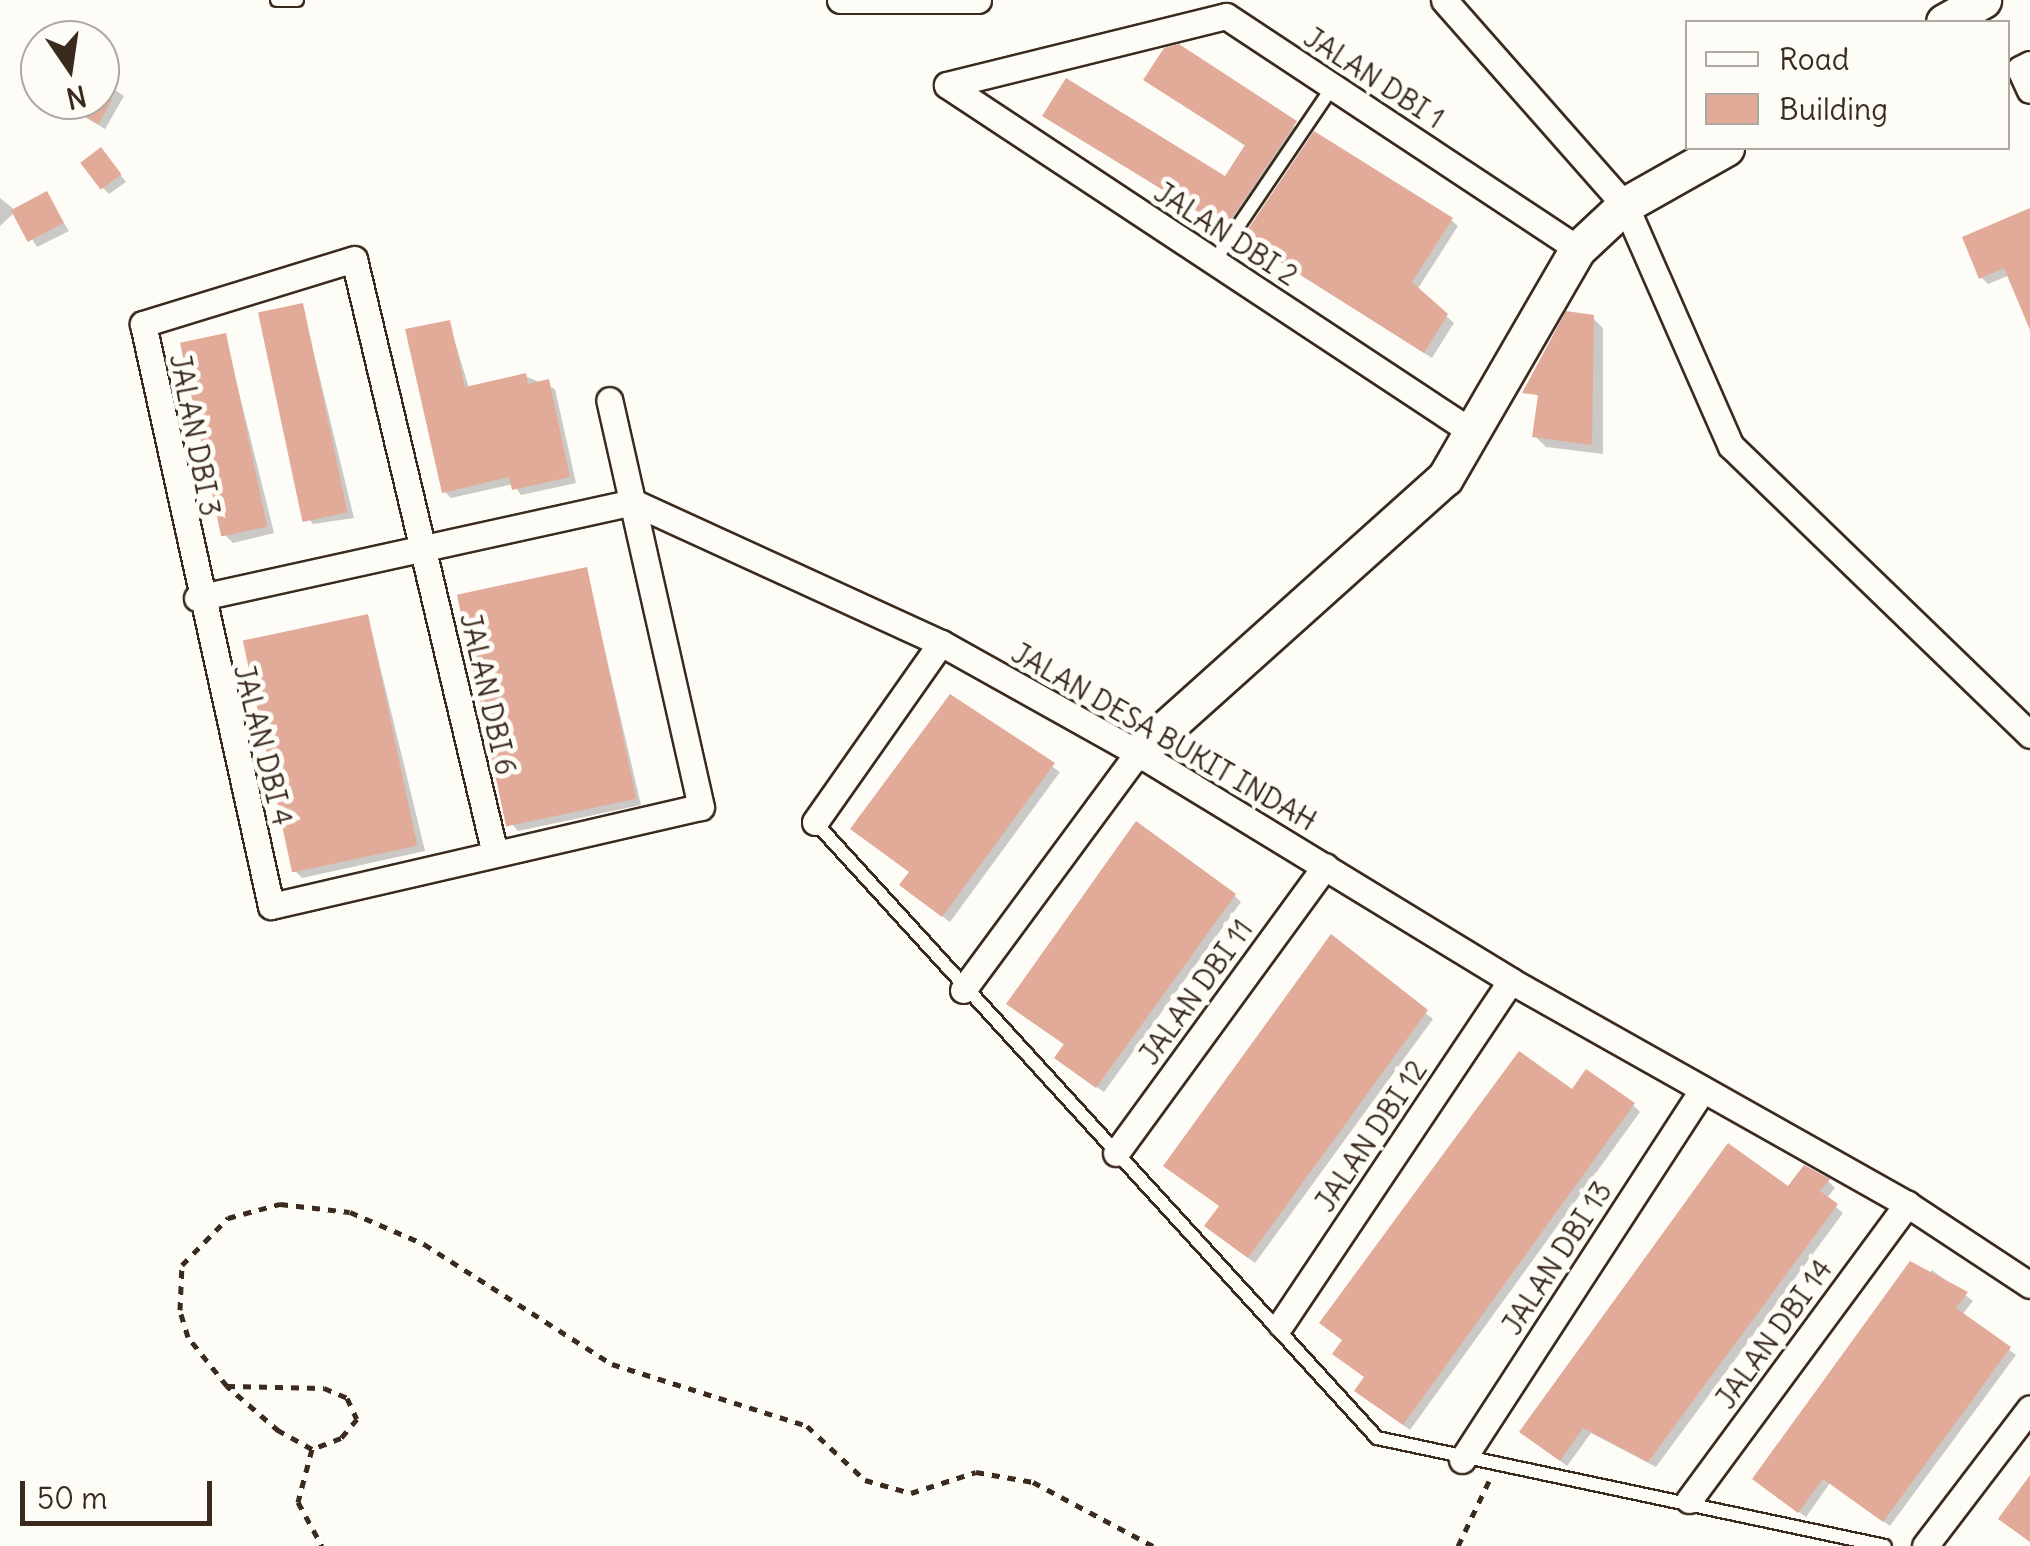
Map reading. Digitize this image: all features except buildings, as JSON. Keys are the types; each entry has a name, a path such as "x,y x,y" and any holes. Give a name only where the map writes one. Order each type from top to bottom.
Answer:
{"street":[{"path":"840,0 978,0"},
{"path":"1444,0 1626,206 1731,446 2030,735"},
{"path":"1948,20 1983,0"},
{"name":"JALAN DBI 1","path":"947,86 1226,16 1578,249"},
{"name":"JALAN DBI 2","path":"947,86 1472,432"},
{"path":"963,990 1138,753 1445,478 1578,249 1626,206 1723,150"},
{"name":"JALAN DBI 6","path":"354,259 495,854"},
{"name":"JALAN DBI 3","path":"197,598 143,324 354,259"},
{"path":"495,854 700,807 609,400"},
{"path":"197,598 633,502"},
{"name":"JALAN DESA BUKIT INDAH","path":"633,502 941,642 1138,753 1511,982 1907,1204 2030,1285"},
{"name":"JALAN DBI 4","path":"197,598 271,906 495,854"},
{"path":"816,822 941,642"},
{"name":"JALAN DBI 11","path":"1116,1154 1325,866"},
{"name":"JALAN DBI 12","path":"1281,1324 1511,982"},
{"name":"JALAN DBI 13","path":"1462,1460 1704,1089"},
{"name":"JALAN DBI 14","path":"1688,1500 1907,1204"},
{"path":"1925,1546 2030,1408"}],"lane":[{"path":"277,0 297,0"},
{"path":"1214,262 1333,86"},
{"path":"816,822 963,990 1281,1324 1377,1438 1462,1460 1688,1500 1884,1546"}],"path":[{"path":"312,1449 227,1386 188,1337 182,1264 228,1218 280,1204 350,1212 424,1244 612,1364 807,1426 865,1480 911,1493 976,1472 1033,1482 1153,1546"},
{"path":"227,1386 281,1382 348,1398 357,1418 341,1438 312,1449"},
{"path":"312,1449 298,1502 322,1546"},
{"path":"1458,1546 1499,1466"}]}
